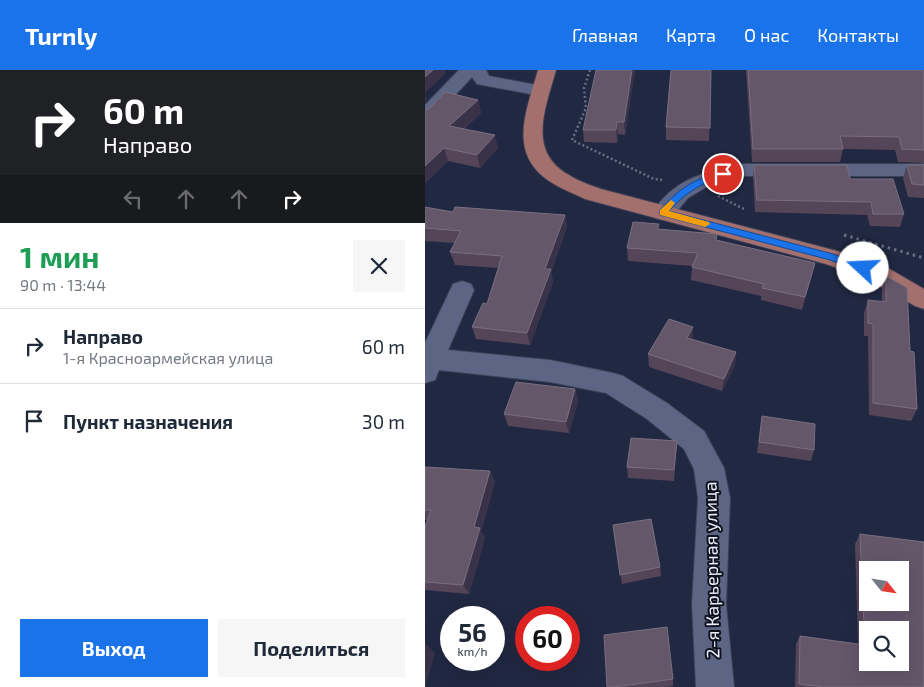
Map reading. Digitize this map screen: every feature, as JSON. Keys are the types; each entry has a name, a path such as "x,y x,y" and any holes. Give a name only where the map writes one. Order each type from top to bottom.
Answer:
{"main road":[{"path":"547,70 534,116 532,140 539,160 560,179 593,194 833,258 879,274 924,300"}],"street":[{"path":"425,116 469,70"},
{"path":"477,70 483,80 541,91"},
{"path":"663,212 680,193 706,178 739,170 924,170"},
{"path":"428,366 462,290"},
{"name":"2-я Карьерная улица","path":"428,366 550,371 613,384 657,411 693,440 709,468 714,498 709,604 715,687"}],"building":[{"path":"425,70 433,70 425,77"},
{"path":"596,70 632,70 624,122 617,122 616,130 583,130"},
{"path":"671,70 711,70 710,128 666,127"},
{"path":"748,70 924,70 924,150 902,149 899,137 840,136 843,149 753,149"},
{"path":"445,92 478,100 449,126 495,135 477,155 444,148 425,166 425,110 429,109"},
{"path":"754,165 847,165 850,179 893,179 904,214 873,214 871,202 757,200"},
{"path":"907,165 924,165 924,185 912,184"},
{"path":"425,207 453,212 455,207 565,215 545,269 551,269 527,333 472,327 483,303 487,304 502,256 450,252 461,231 425,228"},
{"path":"633,222 659,224 657,229 717,234 716,240 815,263 805,297 762,288 764,284 692,267 698,253 627,248"},
{"path":"886,276 907,288 910,351 914,352 917,409 873,403 873,324 868,323 868,300 886,302"},
{"path":"669,319 693,327 687,338 736,352 724,379 648,354"},
{"path":"516,382 575,389 566,422 504,414"},
{"path":"762,416 815,424 814,450 759,442"},
{"path":"631,438 677,441 674,470 627,467"},
{"path":"425,467 490,471 474,527 480,528 463,585 425,582 425,527 431,510 425,510"},
{"path":"651,519 660,567 620,575 613,525"},
{"path":"860,534 924,542 924,687 823,687 799,684 800,636 859,644 859,671 909,671 909,621 864,621 863,611 909,611 909,561 861,561"},
{"path":"667,627 673,679 607,687 604,635"}],"slow traffic":[{"path":"671,203 663,212 705,224"}],"route":[{"path":"723,174 706,178 680,193 663,212 833,258 863,268"}]}
